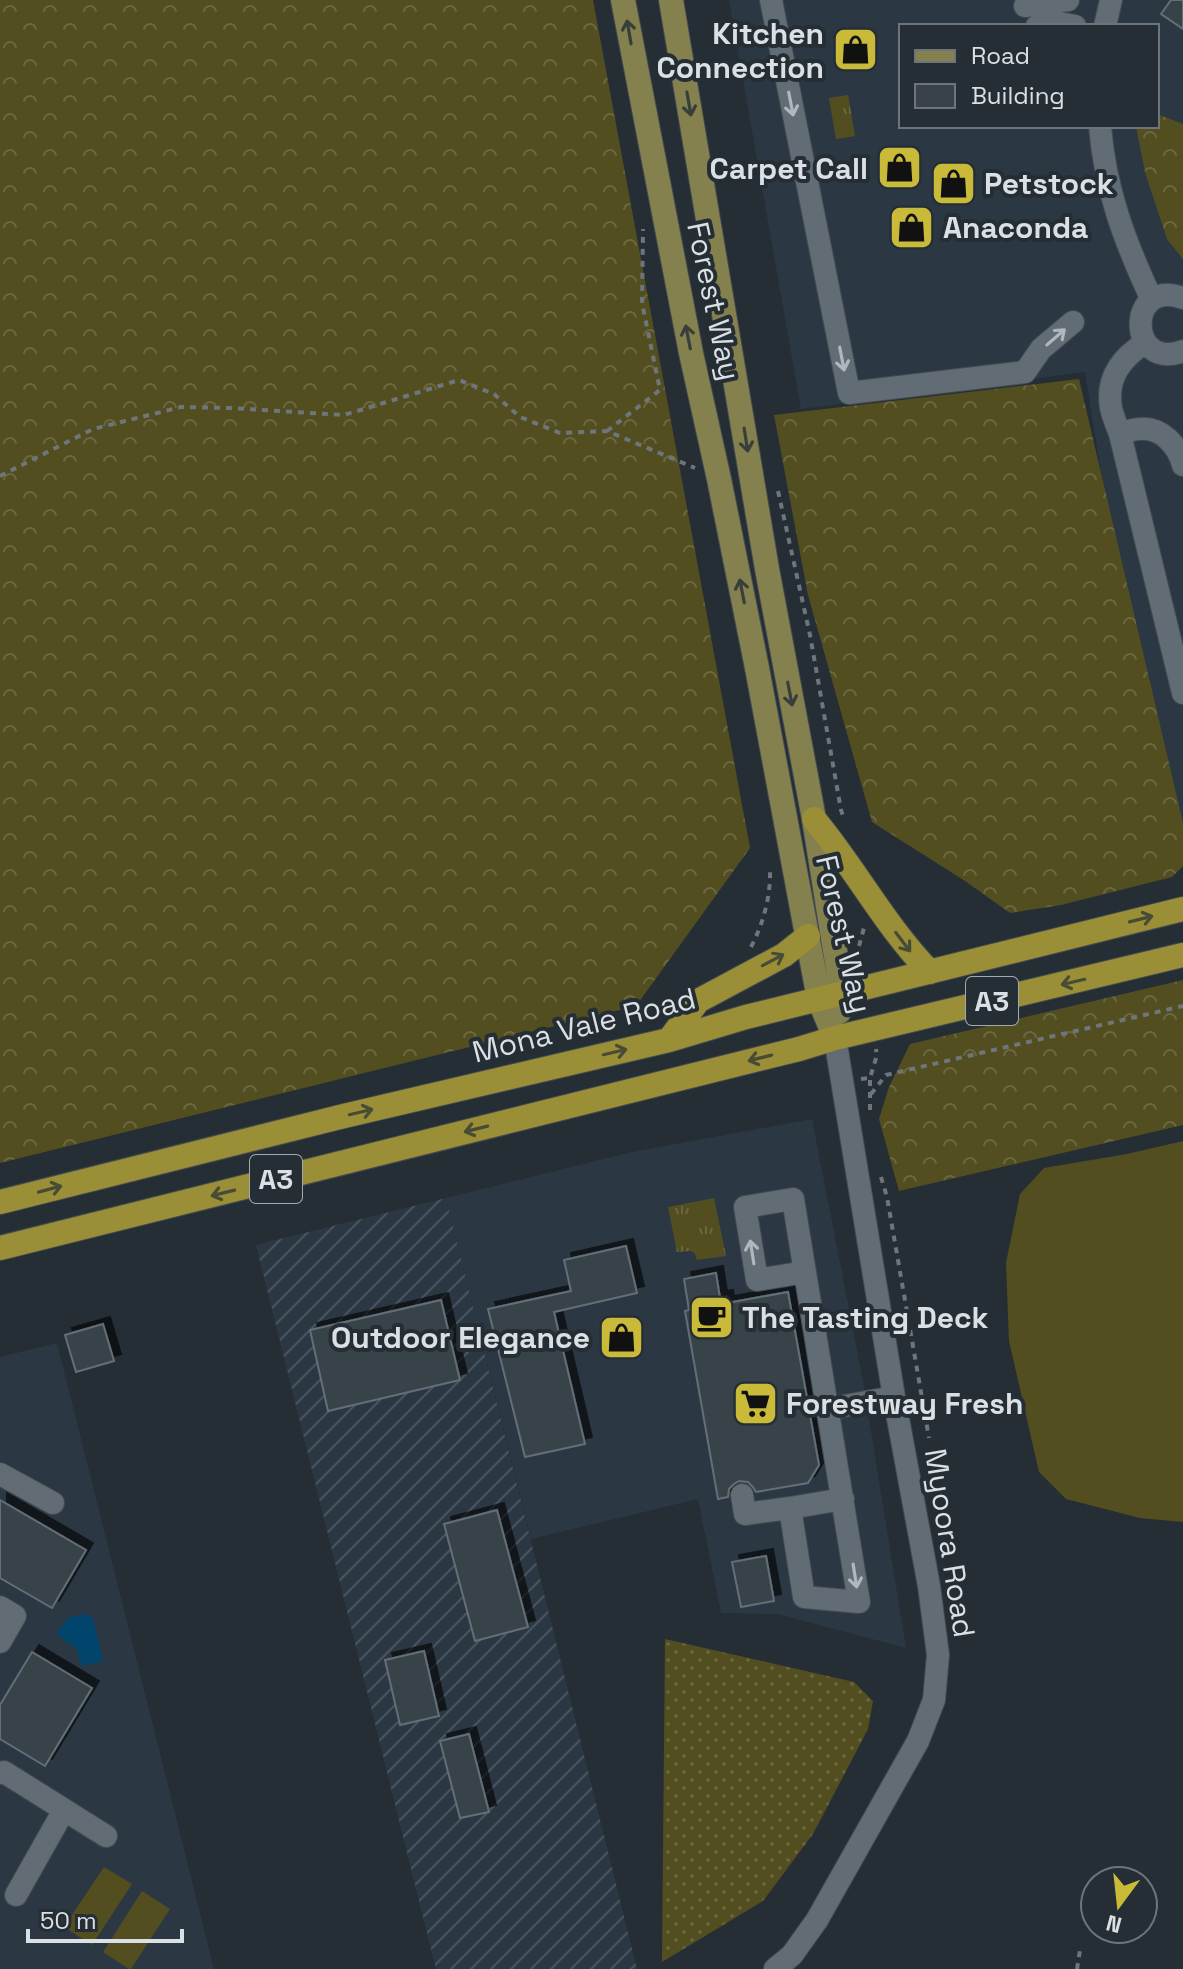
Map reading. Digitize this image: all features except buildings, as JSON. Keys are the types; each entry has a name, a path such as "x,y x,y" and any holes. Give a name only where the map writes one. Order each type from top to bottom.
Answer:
{"highway":[{"path":"814,819 907,948 930,972"},
{"name":"Mona Vale Road","path":"0,1202 344,1116 669,1040 746,1017 1183,909"},
{"path":"669,1040 698,1001 784,955 808,936"},
{"name":"A3","path":"0,1248 835,1038 1183,955"}],"main road":[{"name":"Forest Way","path":"623,0 691,353 755,653 808,936 831,996"},
{"name":"Forest Way","path":"671,0 767,569 814,819 835,1038"}],"street":[{"path":"771,0 849,393 1025,372 1041,349 1073,322"},
{"path":"1031,16 1068,0"},
{"path":"1105,24 1111,0"},
{"path":"1031,16 1064,24"},
{"path":"1100,128 1105,172 1115,212 1152,300"},
{"path":"1183,298 1165,295 1152,300 1140,320 1145,343 1156,351 1165,354 1183,351"},
{"path":"1145,343 1115,370 1111,409 1120,434 1183,693"},
{"path":"1120,434 1141,428 1163,434 1178,444 1183,465"},
{"name":"Myoora Road","path":"775,1969 792,1955 817,1920 918,1741 934,1700 938,1655 929,1586 894,1397 835,1038"},
{"path":"790,1508 804,1597 859,1602 805,1272"},
{"path":"828,1409 894,1397"},
{"path":"0,1474 53,1503"},
{"path":"742,1495 745,1514 843,1499"},
{"path":"0,1607 15,1616 0,1642"},
{"path":"0,1773 4,1772 106,1836"},
{"path":"16,1895 64,1810"}],"path":[{"path":"607,431 660,390 642,303 643,231 640,216"},
{"path":"0,476 93,429 181,407 344,415 459,380 494,394 520,417 560,433 607,431 719,479"},
{"path":"777,483 845,821"},
{"path":"726,985 762,922 770,865"},
{"path":"858,952 865,923 872,917"},
{"path":"870,1096 886,1075 1183,1006"},
{"path":"870,1116 870,1078 876,1048"},
{"path":"860,1079 870,1078"},
{"path":"879,1171 887,1197 929,1438"},
{"path":"1077,1969 1080,1950"}],"shaded area":[{"path":"729,0 1183,0 1183,831 1140,716 1085,372 801,409"},
{"path":"812,1119 862,1376 906,1648 778,1614 721,1613 698,1499 531,1539 446,1198 632,1152"},
{"path":"446,1198 637,1969 436,1969 256,1245"},
{"path":"57,1343 214,1969 0,1969 0,1357"}],"green space":[{"path":"0,0 593,0 750,848 636,1006 0,1163"},
{"path":"848,95 855,136 836,139 829,98"},
{"path":"1159,115 1183,124 1183,259 1167,239 1145,172 1136,128 1159,128"},
{"path":"1079,379 1183,823 1183,866 1172,877 1061,905 1010,913 872,822 808,595 774,415"},
{"path":"1183,980 1183,1125 899,1191 879,1119 889,1087 910,1044"},
{"path":"1183,1141 1183,1522 1140,1518 1066,1499 1039,1472 1009,1341 1006,1263 1020,1194 1044,1168"},
{"path":"714,1198 726,1256 697,1260 691,1251 677,1252 668,1207"},
{"path":"665,1639 854,1682 873,1701 868,1729 813,1834 763,1901 662,1962"},
{"path":"104,1867 132,1884 92,1945 64,1927"},
{"path":"142,1891 170,1909 129,1969 103,1952"}],"water":[{"path":"85,1614 93,1618 103,1661 81,1666 77,1649 56,1634 68,1618"}],"place":[{"name":"Kitchen Connection","path":"855,50"},
{"name":"Carpet Call","path":"899,168"},
{"name":"Petstock","path":"953,183"},
{"name":"Anaconda","path":"912,227"},
{"name":"The Tasting Deck","path":"711,1317"},
{"name":"Outdoor Elegance","path":"621,1337"},
{"name":"Forestway Fresh","path":"755,1403"}]}
